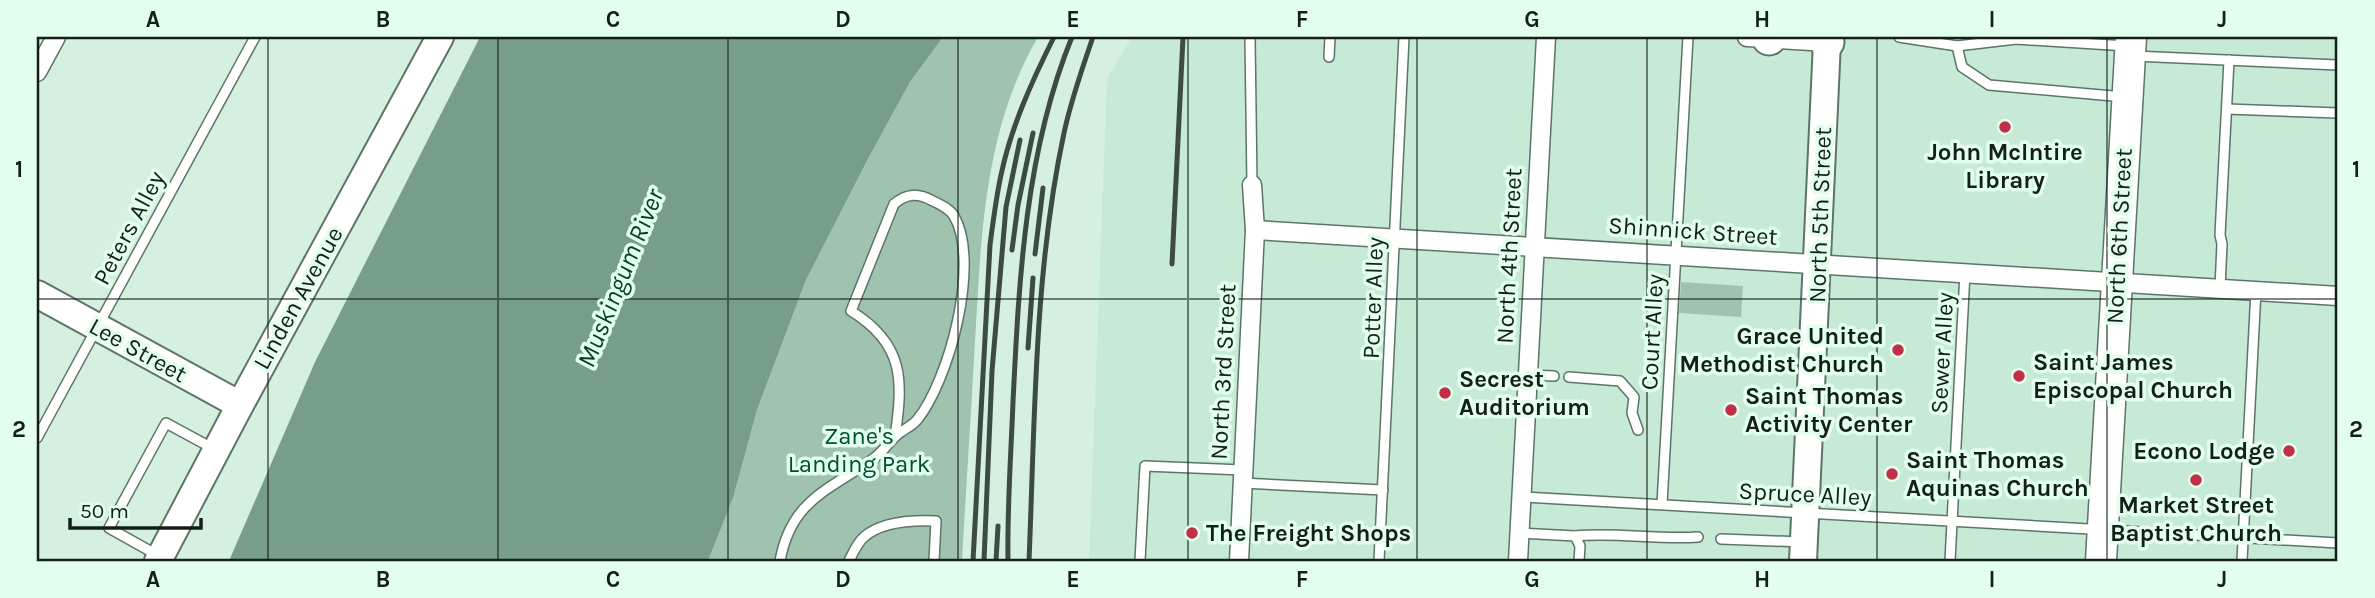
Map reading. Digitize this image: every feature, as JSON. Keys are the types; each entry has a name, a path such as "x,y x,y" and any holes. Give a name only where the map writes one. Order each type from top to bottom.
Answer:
{"main road":[{"name":"Linden Avenue","path":"159,559 440,37"},
{"name":"North 5th Street","path":"1803,552 1827,38"},
{"name":"North 6th Street","path":"2101,561 2129,46"},
{"name":"Lee Street","path":"37,295 240,405"}],"street":[{"path":"37,72 56,37"},
{"name":"North 4th Street","path":"1518,561 1546,37"},
{"path":"1762,37 1827,38"},
{"name":"North 3rd Street","path":"1239,561 1255,230 1252,185"},
{"name":"Shinnick Street","path":"1255,230 2338,296"}],"lane":[{"name":"Peters Alley","path":"37,438 255,37"},
{"path":"1250,37 1252,185"},
{"path":"1329,57 1330,37"},
{"name":"Potter Alley","path":"1379,561 1404,37"},
{"name":"Court Alley","path":"1662,504 1689,37"},
{"path":"1899,37 1957,46 2014,38 2129,46 2229,60 2338,65"},
{"path":"1957,46 1962,67 1989,85 2127,97"},
{"path":"2220,288 2220,234 2229,60"},
{"path":"2227,109 2338,113"},
{"path":"780,561 785,540 800,512 831,484 876,457 895,437 915,422 937,387 946,366 961,308 963,269 960,233 956,220 945,207 917,195 903,196 894,204 851,312 871,323 895,361 900,397 895,437"},
{"name":"Sewer Alley","path":"1950,561 1965,272"},
{"path":"2242,561 2256,290"},
{"path":"1528,375 1554,376"},
{"path":"1569,377 1620,380 1634,397 1632,413 1638,430"},
{"path":"159,559 108,528 166,423 216,451"},
{"path":"1140,561 1145,466 1382,490"},
{"name":"Spruce Alley","path":"1522,496 2338,542"},
{"path":"849,561 864,536 882,527 918,520 936,521 934,561"},
{"path":"1520,533 1674,539 1698,537"},
{"path":"1575,536 1580,546 1579,561"},
{"path":"1721,538 1803,552"}],"shaded area":[{"path":"1132,37 2338,37 2338,561 1089,561 1107,79"}],"green space":[{"name":"Zane's Landing Park","path":"943,37 1038,37 1020,72 1006,109 988,185 980,263 962,561 708,561 733,498 757,410 806,280 910,82"},
{"path":"1681,282 1743,286 1741,317 1679,313"}],"water":[{"name":"Muskingum River","path":"480,37 943,37 910,82 806,280 757,410 733,498 708,561 229,561 315,362"}],"railway":[{"path":"973,561 990,245 999,184 1016,122 1054,37"},
{"path":"1008,561 1015,356 1027,217 1044,125 1072,37"},
{"path":"1029,561 1038,346 1047,239 1067,121 1093,37"},
{"path":"1172,264 1183,37"},
{"path":"1012,250 1033,133"},
{"path":"984,561 992,371 1006,207 1020,140"},
{"path":"1035,254 1043,188"},
{"path":"1028,348 1033,278"},
{"path":"996,561 998,526"}],"place":[{"name":"John McIntire Library","path":"2005,127"},
{"name":"Grace United Methodist Church","path":"1898,350"},
{"name":"Saint James Episcopal Church","path":"2019,376"},
{"name":"Secrest Auditorium","path":"1445,393"},
{"name":"Saint Thomas Activity Center","path":"1731,410"},
{"name":"Econo Lodge","path":"2289,451"},
{"name":"Saint Thomas Aquinas Church","path":"1892,474"},
{"name":"Market Street Baptist Church","path":"2196,480"},
{"name":"The Freight Shops","path":"1192,533"}]}
